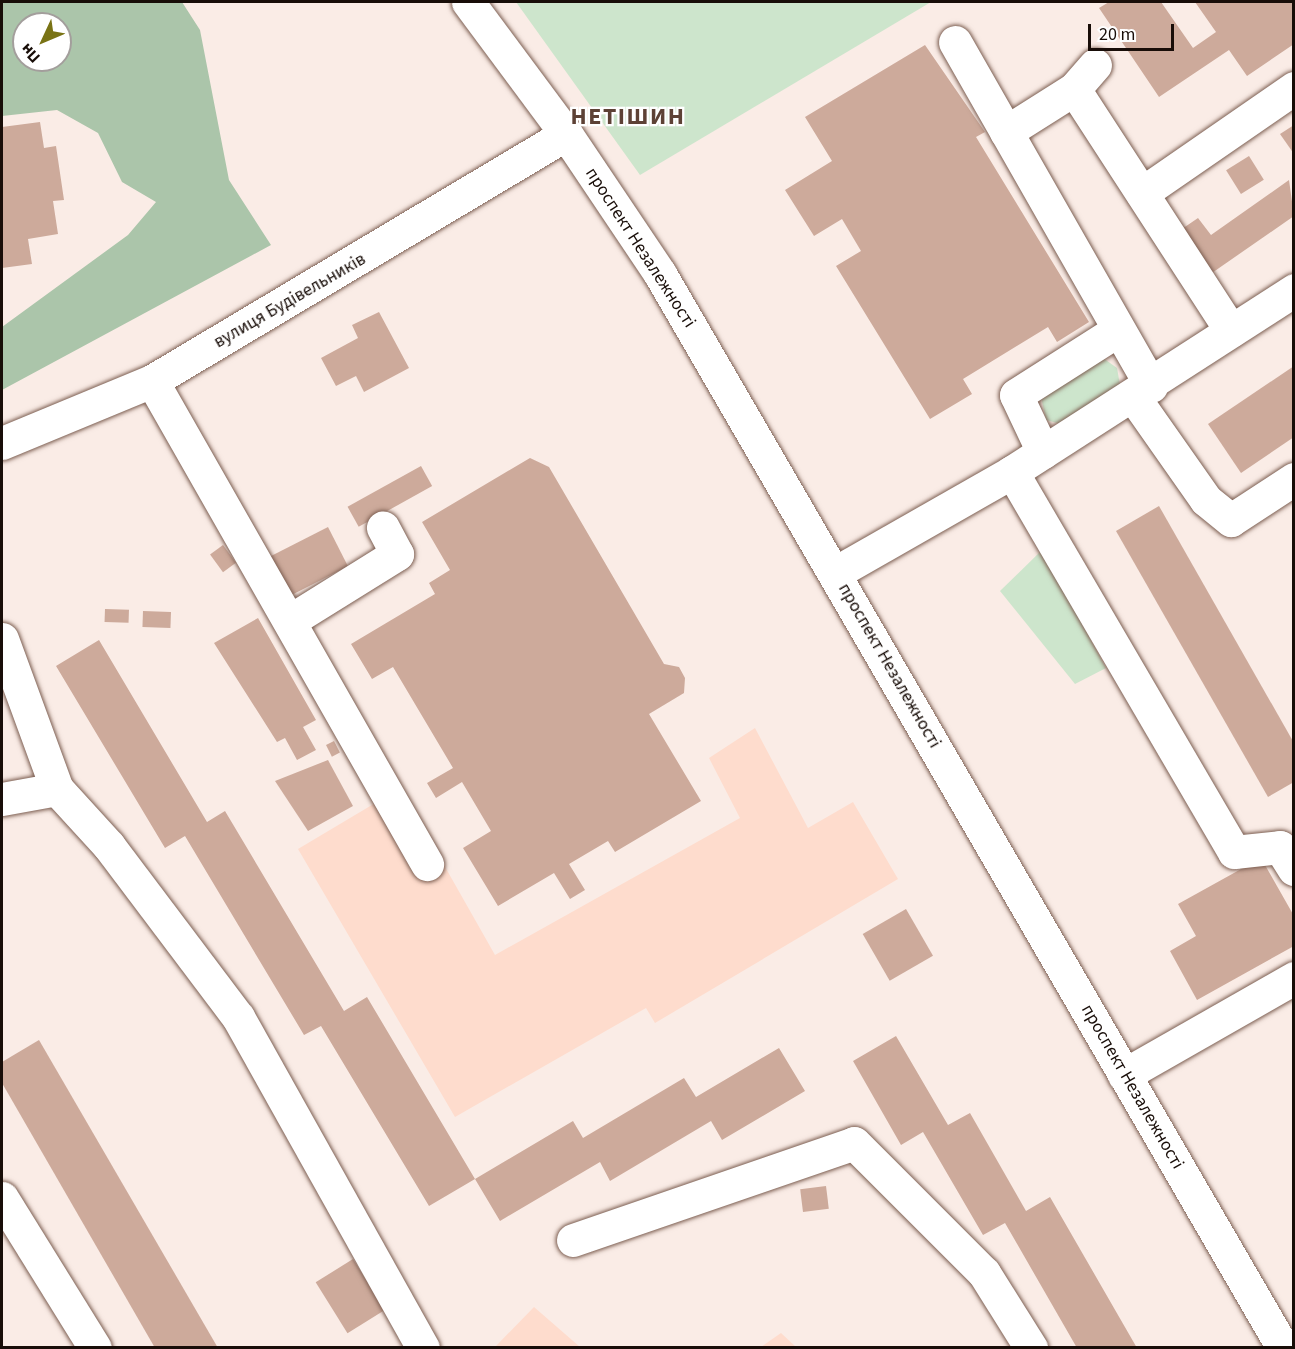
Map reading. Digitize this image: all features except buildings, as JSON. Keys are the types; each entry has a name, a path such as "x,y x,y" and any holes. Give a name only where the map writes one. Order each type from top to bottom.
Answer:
{"main road":[{"name":"проспект Незалежності","path":"468,2 566,134 660,274 1283,1347"},
{"path":"955,42 1118,330 1142,391 1206,500 1231,520 1293,479"},
{"path":"1006,132 1084,77 1142,193 1231,331"},
{"path":"1142,193 1293,88"},
{"name":"вулиця Будівельників","path":"2,443 152,381 566,134"},
{"path":"835,573 1012,472 1142,391 1293,290"},
{"path":"1043,452 1016,395 1118,330"},
{"path":"152,381 291,620 427,864"},
{"path":"1012,472 1234,852 1280,847 1293,869"},
{"path":"291,620 397,554 383,528"},
{"path":"2,639 57,789 109,846 238,1017 423,1347"},
{"path":"2,799 57,789"},
{"path":"1124,1075 1293,978"},
{"path":"573,1240 854,1143 984,1273 1031,1347"},
{"path":"2,1198 95,1347"}],"shaded area":[{"path":"755,728 808,828 853,802 898,879 655,1023 646,1008 455,1117 298,849 387,796 440,858 495,955 740,818 709,758"},
{"path":"534,1307 580,1347 495,1347"},
{"path":"781,1333 796,1347 761,1347"}],"green space":[{"path":"2,2 182,2 200,30 229,180 271,245 2,390 2,327 128,235 156,202 122,182 98,133 57,110 2,116"},
{"path":"516,2 931,2 640,175"},
{"path":"1103,358 1117,368 1120,385 1061,424 1046,420 1041,397"},
{"path":"1042,550 1106,668 1075,684 1000,591"}],"district":[{"name":"НЕТІШИН","path":"628,117"}]}
